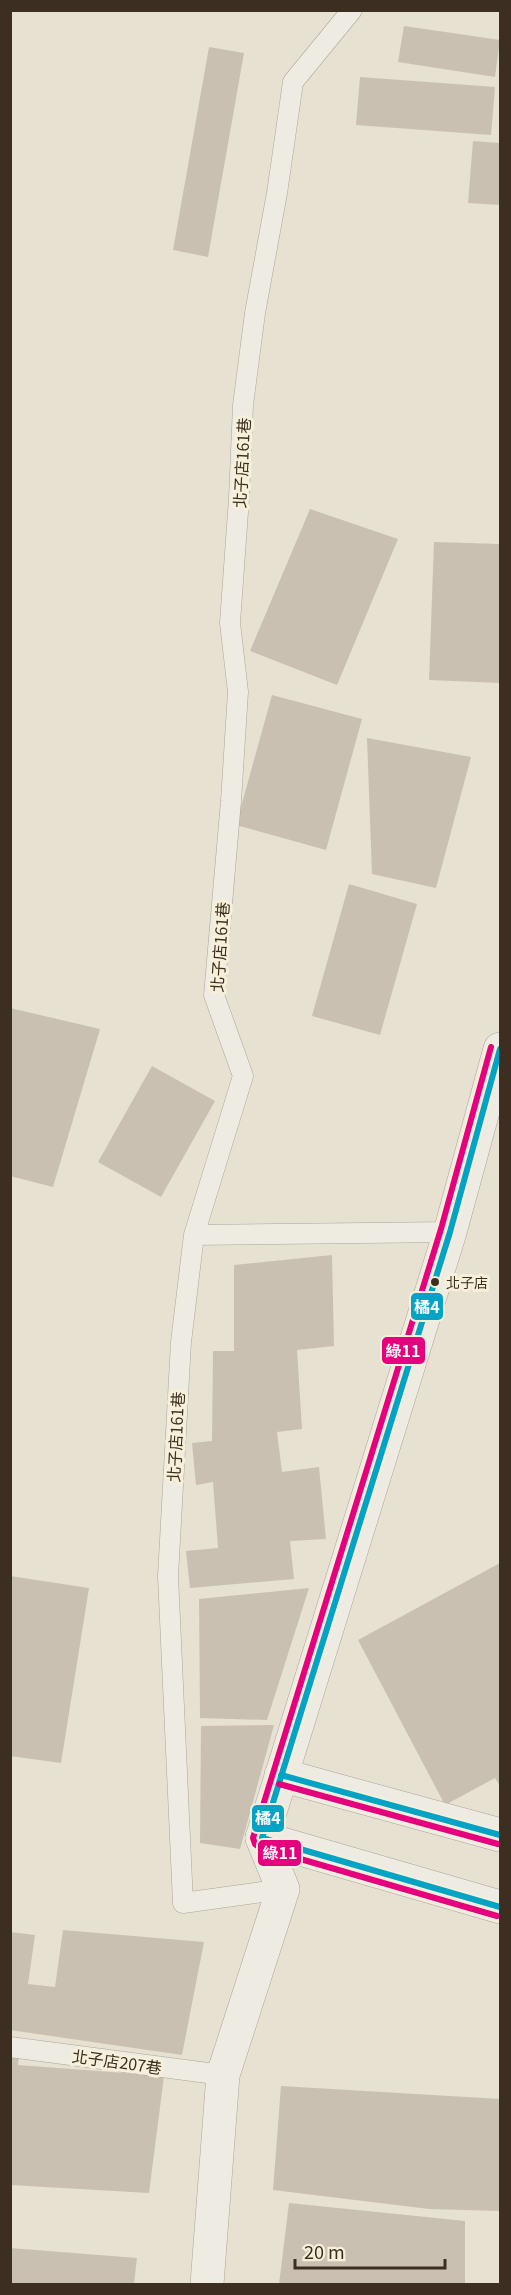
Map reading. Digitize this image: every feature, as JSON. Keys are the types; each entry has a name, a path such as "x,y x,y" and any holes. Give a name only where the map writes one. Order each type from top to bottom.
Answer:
{"street":[{"path":"207,2284 223,2075 283,1889 262,1838 450,1232 500,1054"},
{"path":"281,1775 501,1835"},
{"path":"262,1838 501,1907"}],"lane":[{"name":"北子店161巷","path":"283,1889 183,1903 168,1576 181,1342 194,1235 243,1076 214,995 238,692 230,623 243,405 253,324 277,193 293,82 352,10"},
{"path":"194,1235 450,1232"},
{"name":"北子店207巷","path":"10,2047 223,2075"}],"building":[{"path":"404,26 500,40 495,77 398,62"},
{"path":"209,47 244,53 208,257 173,250"},
{"path":"360,77 495,87 491,135 356,125"},
{"path":"473,141 500,143 500,205 468,203"},
{"path":"310,509 398,539 337,685 250,651"},
{"path":"434,542 500,544 500,683 429,680"},
{"path":"272,695 362,719 326,850 236,825"},
{"path":"367,738 471,757 436,888 372,874"},
{"path":"349,884 417,904 380,1035 312,1016"},
{"path":"10,1008 100,1029 53,1187 10,1176"},
{"path":"152,1066 215,1101 161,1197 98,1162"},
{"path":"332,1255 334,1346 297,1350 302,1429 277,1432 282,1472 319,1467 326,1539 290,1541 294,1579 190,1588 186,1551 218,1548 213,1482 196,1485 192,1443 212,1441 213,1351 234,1351 234,1265"},
{"path":"500,1563 500,1786 495,1778 445,1805 358,1640"},
{"path":"10,1576 89,1588 61,1763 10,1756"},
{"path":"309,1588 267,1720 200,1718 199,1599"},
{"path":"274,1725 240,1849 200,1843 201,1726"},
{"path":"63,1930 204,1942 182,2055 10,2030 10,1932 35,1935 28,1984 55,1987"},
{"path":"10,2055 19,2056 18,2065 164,2076 149,2193 10,2185"},
{"path":"281,2086 500,2099 500,2211 429,2209 273,2190"},
{"path":"289,2203 465,2221 465,2284 279,2284"},
{"path":"10,2248 137,2258 134,2284 10,2284"}],"transit line":[{"name":"綠11","path":"491,1047 441,1229 253,1838 259,1847 497,1916"},
{"name":"橘4","path":"500,1049 450,1232 262,1838 500,1907"},
{"name":"橘4","path":"281,1775 500,1835"},
{"name":"綠11","path":"279,1784 498,1844"}],"place":[{"name":"北子店","path":"435,1282"}]}
